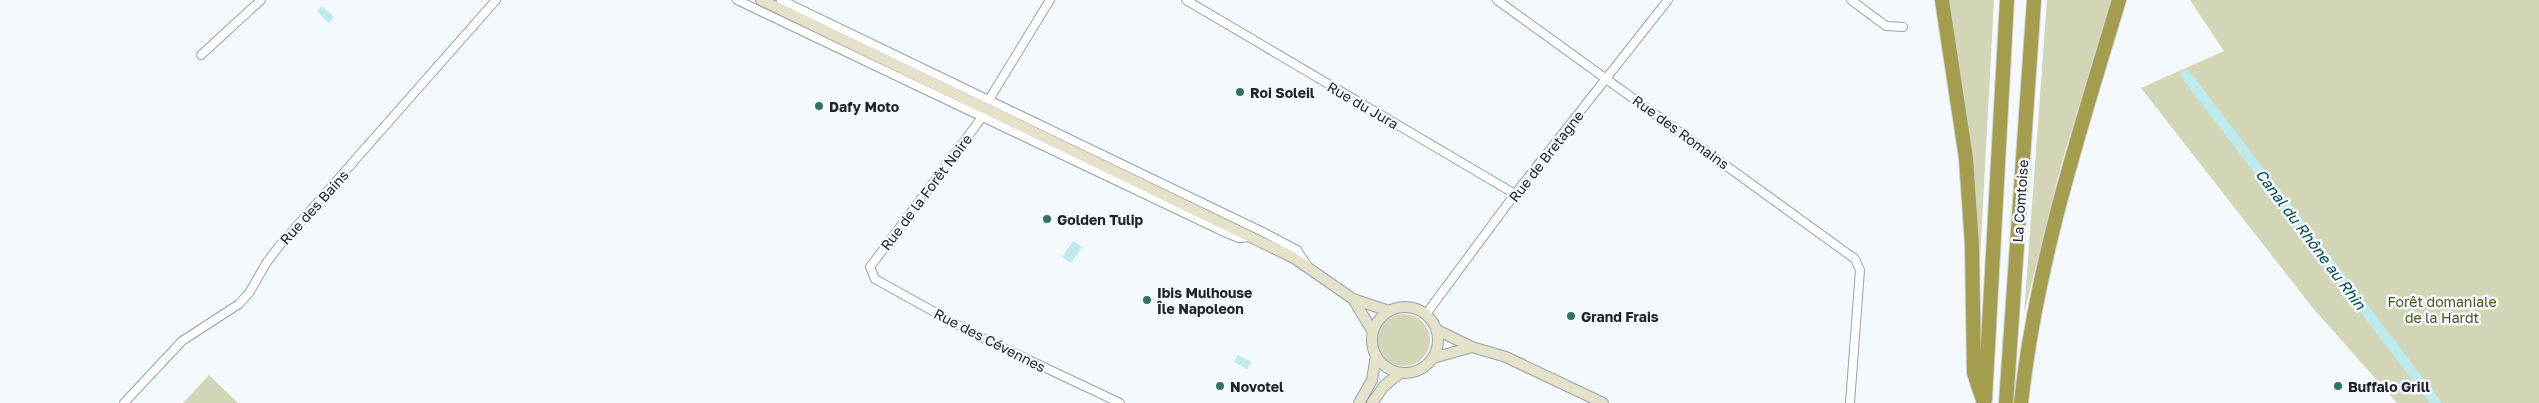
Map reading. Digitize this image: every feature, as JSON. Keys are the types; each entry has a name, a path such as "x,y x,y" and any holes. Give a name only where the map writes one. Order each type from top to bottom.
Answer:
{"highway":[{"path":"1942,0 1966,158 1972,244 1974,373 1984,403"},
{"name":"La Comtoise","path":"1984,403 2008,0"},
{"name":"La Comtoise","path":"2006,403 2034,0"},
{"path":"2021,403 2044,264 2064,185 2119,0"}],"main road":[{"path":"761,0 1252,237 1307,265 1353,299 1389,311 1408,307 1426,314 1437,330 1472,346 1506,358 1603,403"},
{"path":"1353,299 1373,332"},
{"path":"1389,311 1377,324 1373,332 1372,344 1376,355 1386,367 1400,373"},
{"path":"1433,358 1437,349 1437,330"},
{"path":"1372,403 1384,386 1400,373 1419,370 1433,358 1472,346"},
{"path":"1359,403 1372,380 1376,355"}],"street":[{"path":"201,55 260,0"},
{"name":"Rue des Bains","path":"124,403 182,341 239,304 249,293 267,262 280,245 496,0"},
{"path":"737,0 1224,232 1239,238 1252,237"},
{"path":"781,0 990,98 1265,232 1297,250 1307,265"},
{"path":"990,98 1050,0"},
{"name":"Rue du Jura","path":"1186,0 1515,194"},
{"name":"Rue des Romains","path":"1497,0 1855,259 1860,270 1850,403"},
{"name":"Rue de Bretagne","path":"1426,314 1515,194 1668,0"},
{"path":"1851,0 1886,26 1903,27"},
{"name":"Rue de la Forêt Noire","path":"870,266 983,116"},
{"name":"Rue des Cévennes","path":"870,266 875,279 976,335 1120,403"}],"green space":[{"path":"1945,0 1994,0 1978,297"},
{"path":"2047,0 2111,0 2061,165 2024,314"},
{"name":"Forêt domaniale de la Hardt","path":"2190,0 2539,0 2539,403 2397,403 2312,307 2141,88 2224,51"},
{"path":"1399,314 1409,314 1423,321 1430,335 1430,345 1423,359 1409,366 1399,366 1389,362 1382,355 1378,345 1378,335 1382,325 1389,318"},
{"path":"209,375 238,403 183,403"}],"water":[{"path":"322,6 334,17 329,23 317,11"},
{"path":"1073,241 1082,247 1071,263 1062,257"},
{"path":"1238,355 1251,362 1247,369 1234,362"}],"waterway":[{"name":"Canal du Rhône au Rhin","path":"2186,75 2436,403"}],"place":[{"name":"Roi Soleil","path":"1240,92"},
{"name":"Dafy Moto","path":"819,106"},
{"name":"Golden Tulip","path":"1047,219"},
{"name":"Ibis Mulhouse Île Napoleon","path":"1147,300"},
{"name":"Grand Frais","path":"1571,316"},
{"name":"Novotel","path":"1220,386"},
{"name":"Buffalo Grill","path":"2338,386"}]}
